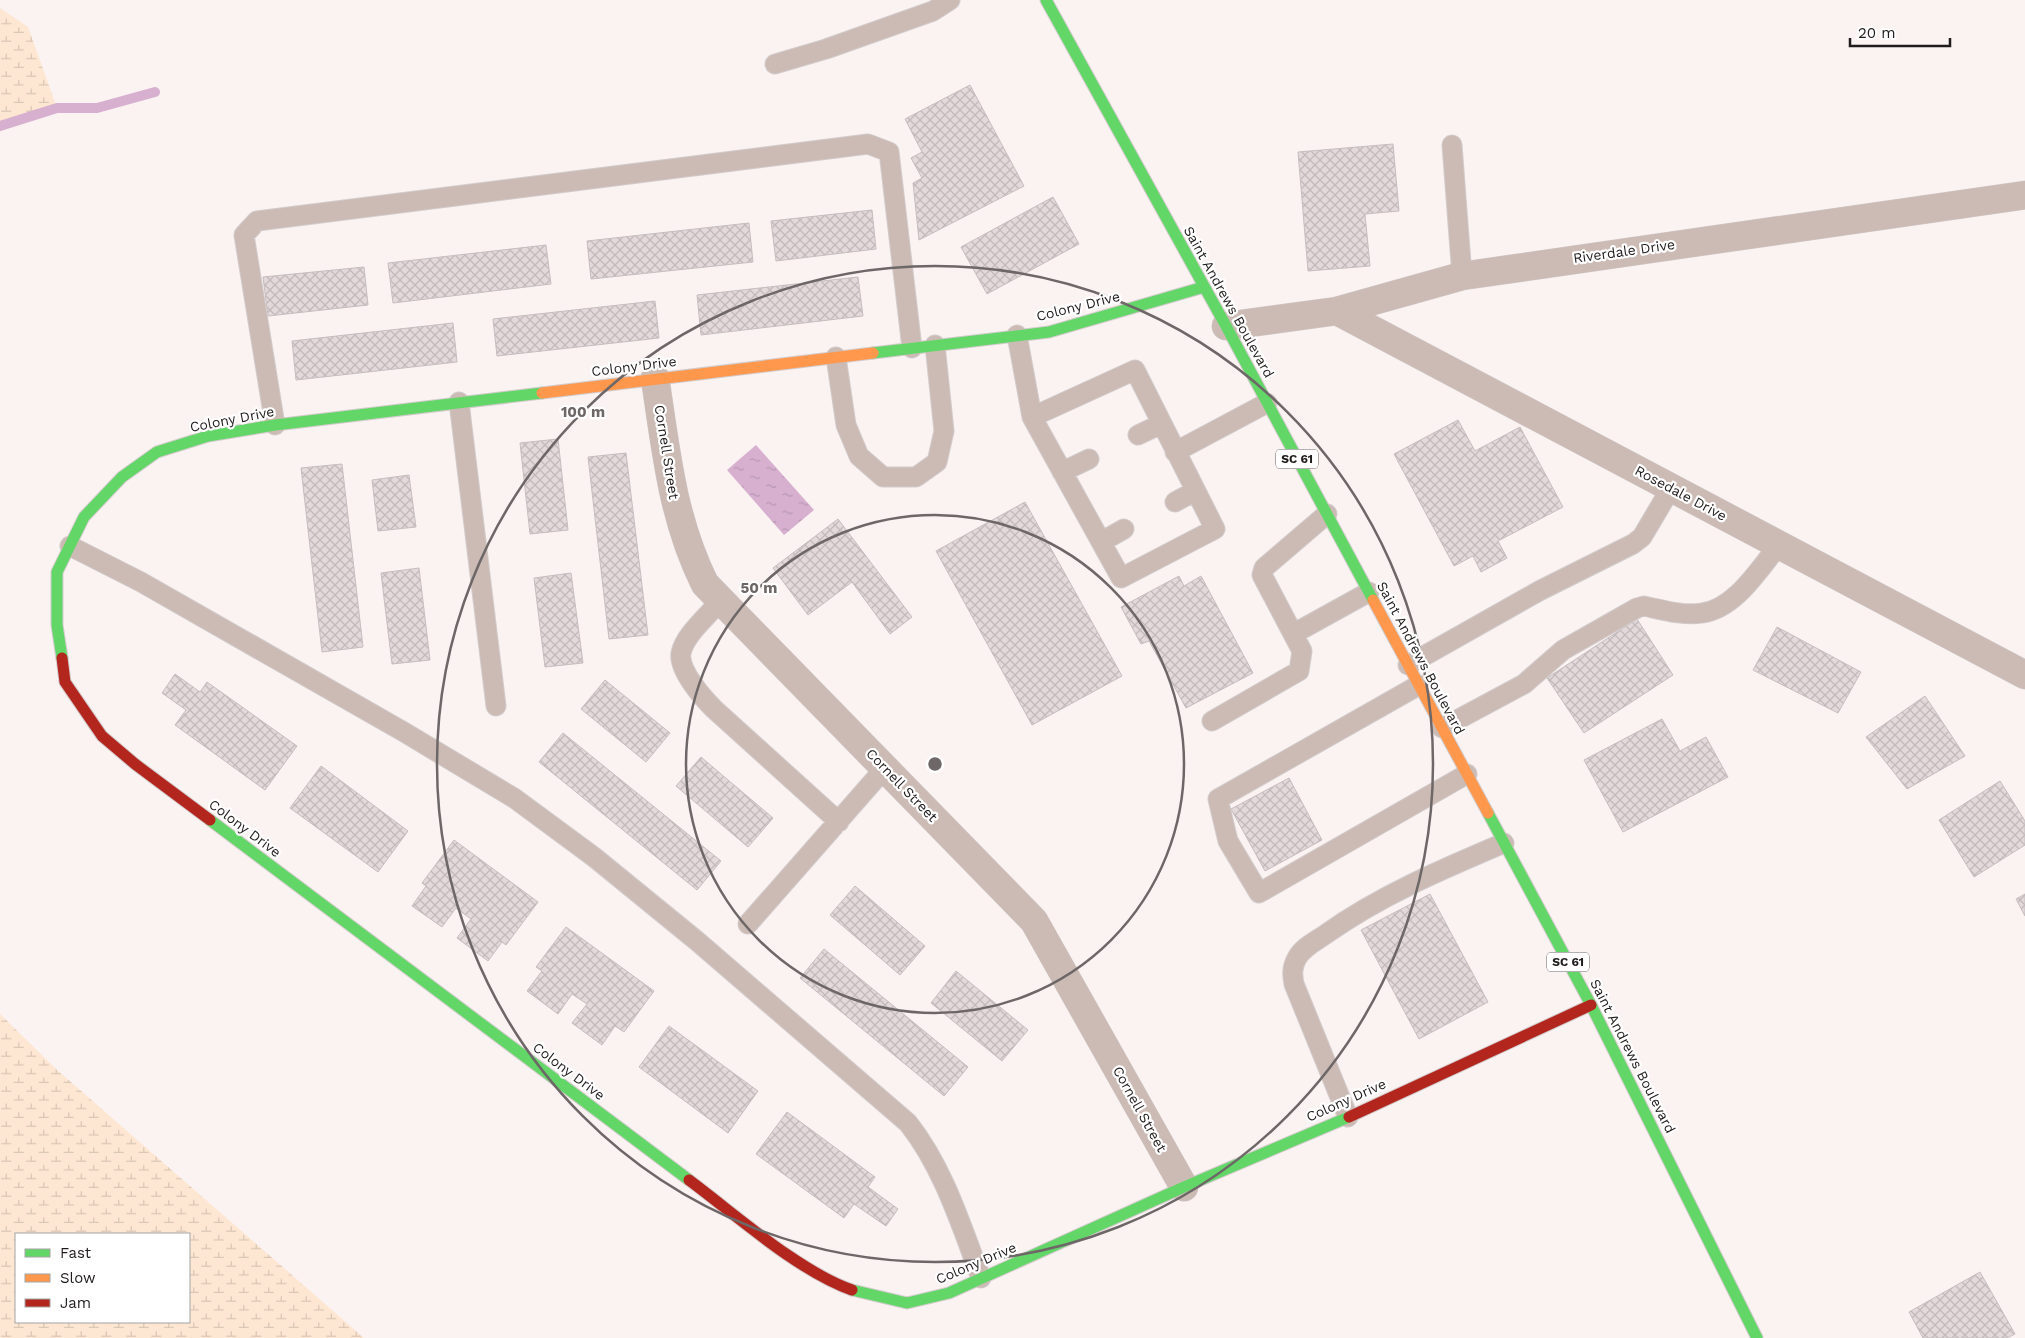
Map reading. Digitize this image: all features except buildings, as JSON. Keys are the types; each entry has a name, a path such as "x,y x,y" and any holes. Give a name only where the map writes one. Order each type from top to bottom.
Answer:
{"street":[{"name":"Saint Andrews Boulevard","path":"1046,0 1226,326 1591,1005 1757,1338"},
{"name":"Riverdale Drive","path":"1226,326 1337,311 1462,276 2025,195"},
{"name":"Colony Drive","path":"1204,287 1049,332 275,425 208,436 157,452 122,477 84,517 57,572 57,625 65,682 102,736 134,764 780,1248 832,1283 866,1295 907,1303 949,1293 1184,1187 1348,1117 1591,1005"},
{"name":"Rosedale Drive","path":"1337,311 2025,675"},
{"name":"Cornell Street","path":"655,378 676,509 690,554 705,584 1034,921 1184,1187"}],"lane":[{"path":"775,64 826,49 924,14 950,0"},
{"path":"275,425 244,235 257,221 868,144 889,152 912,348"},
{"path":"1452,145 1462,276"},
{"path":"1017,335 1032,417 1121,578 1215,529 1135,370 1032,417"},
{"path":"836,357 846,425 859,456 883,476 916,477 937,462 944,431 935,345"},
{"path":"459,402 496,706"},
{"path":"1175,452 1267,403"},
{"path":"1138,435 1161,424"},
{"path":"1062,472 1089,459"},
{"path":"1408,665 1539,591 1633,544 1642,537 1671,488"},
{"path":"1175,502 1195,491"},
{"path":"1212,721 1299,671 1302,650 1262,576 1264,568 1327,514"},
{"path":"1101,542 1124,529"},
{"path":"1442,728 1524,684 1562,650 1637,608 1644,606 1690,614 1718,609 1741,590 1779,545"},
{"path":"70,546 141,582 412,737 514,798 594,857 697,941 908,1123 920,1138 937,1168 981,1278"},
{"path":"1293,634 1369,592"},
{"path":"721,600 686,641 681,655 684,669 699,694 714,709 839,822"},
{"path":"1419,685 1218,799 1228,841 1259,893 1467,774"},
{"path":"748,924 885,768"},
{"path":"1348,1117 1294,984 1292,972 1298,957 1307,947 1348,918 1418,880 1504,843"}],"green space":[{"path":"0,8 28,27 57,108 0,126"},
{"path":"0,1014 56,1069 364,1338 0,1338"}],"water":[{"path":"756,445 814,510 784,535 727,470"}],"waterway":[{"path":"0,126 57,108 97,108 155,92"}],"traffic: fast":[{"path":"1046,0 1226,326 1373,600"},
{"path":"873,353 1049,332 1204,287"},
{"path":"62,658 57,625 57,572 84,517 122,477 157,452 208,436 275,425 542,393"},
{"path":"1488,813 1591,1005 1757,1338"},
{"path":"210,820 689,1180"},
{"path":"852,1290 907,1303 949,1293 1184,1187 1349,1117"}],"traffic: slow":[{"path":"542,393 873,353"},
{"path":"1373,600 1488,813"}],"traffic: jam":[{"path":"62,658 65,682 102,736 135,764 210,820"},
{"path":"1349,1117 1591,1005"},
{"path":"689,1180 789,1256 810,1270 852,1290"}]}
